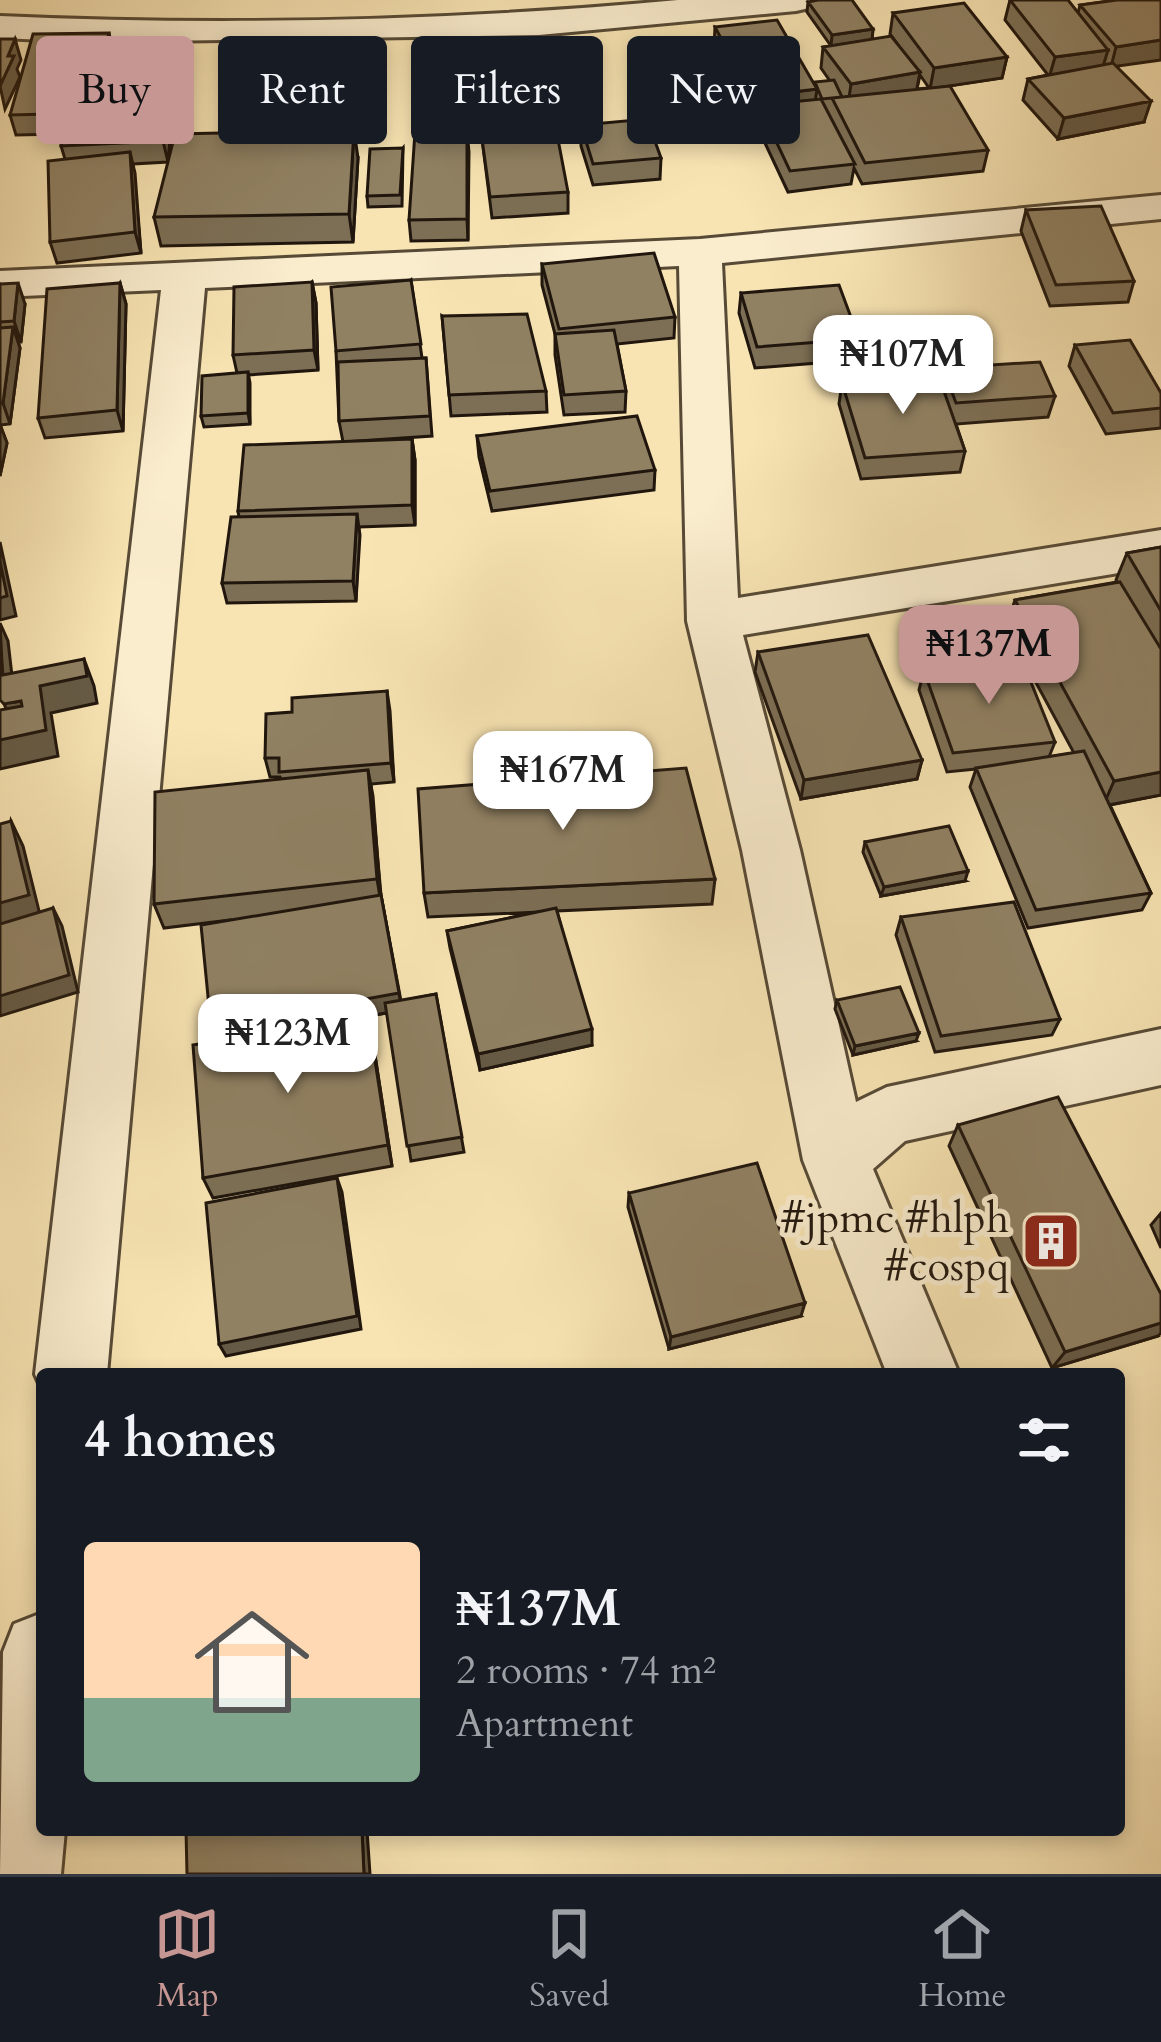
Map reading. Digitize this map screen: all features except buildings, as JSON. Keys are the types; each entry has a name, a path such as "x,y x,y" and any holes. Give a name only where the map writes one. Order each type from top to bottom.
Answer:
{"street":[{"path":"0,28 91,31 539,24 796,0"},
{"path":"0,284 700,252 1161,207"},
{"path":"700,252 713,621 771,850 836,1160 921,1368"},
{"path":"72,1368 184,279"},
{"path":"713,621 1161,548"},
{"path":"836,1160 886,1116 1161,1057"},
{"path":"19,1874 36,1710"}],"place":[{"name":"#jpmc #hlph #cospq","path":"1051,1241"}]}
